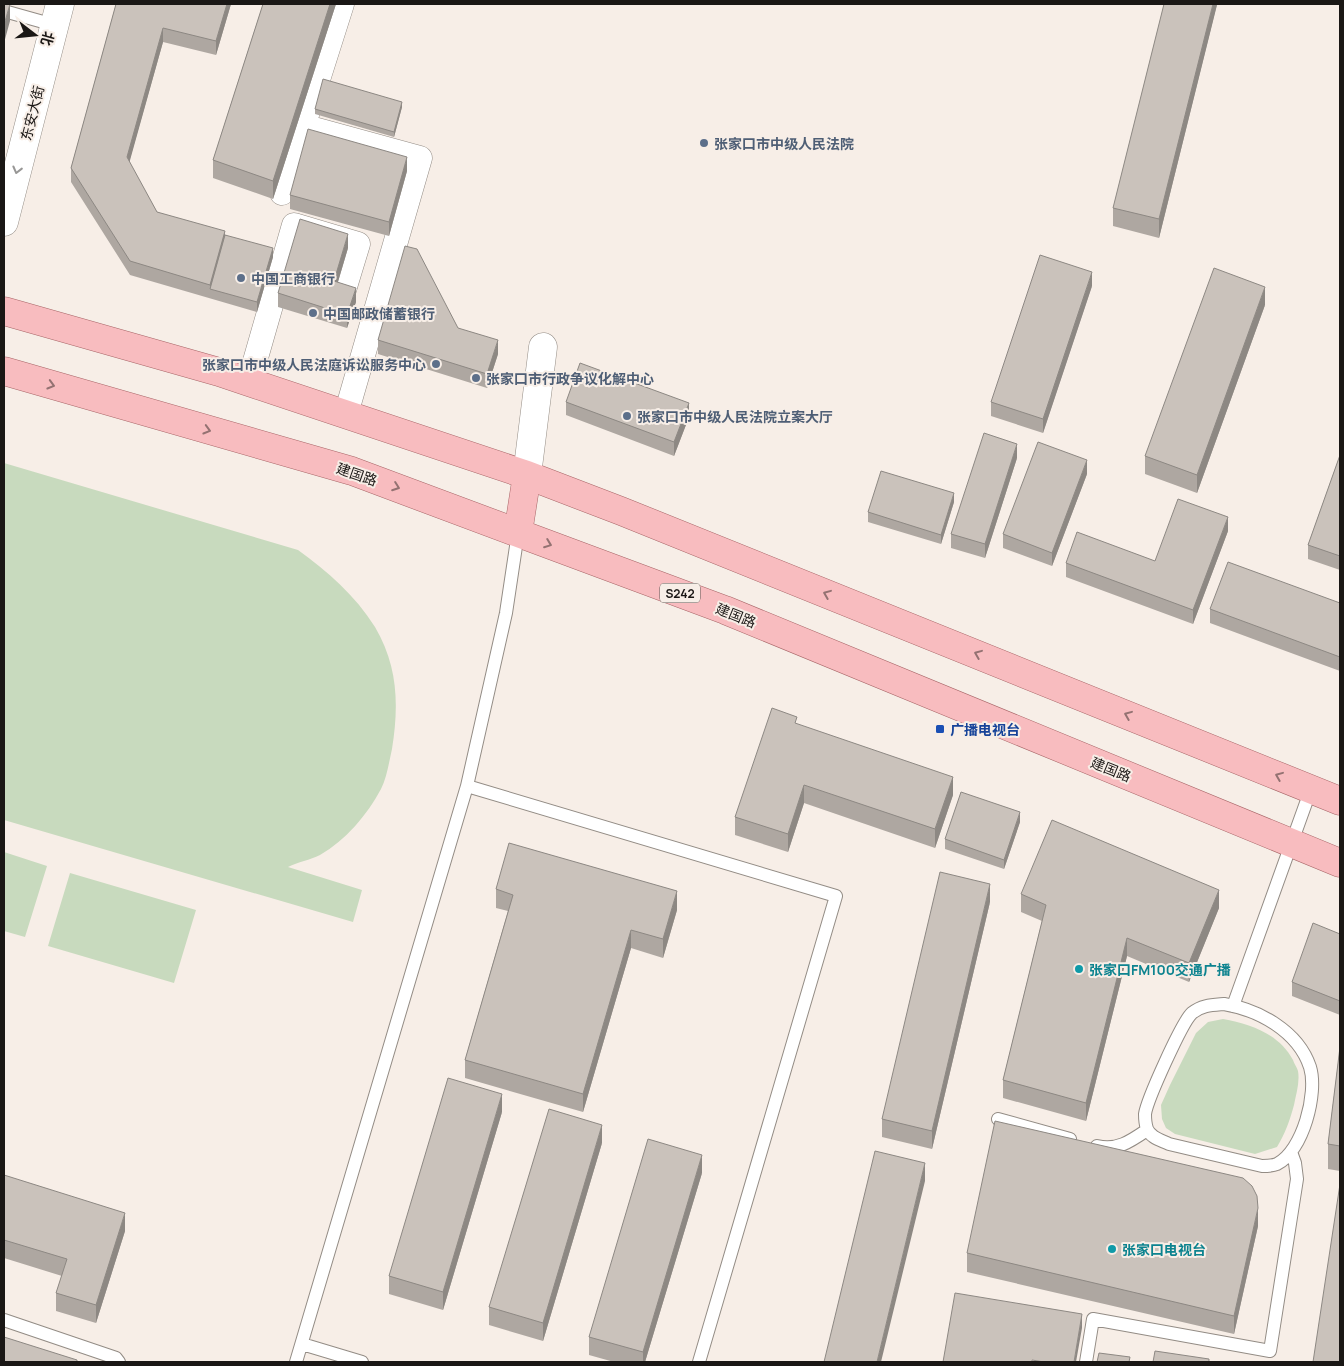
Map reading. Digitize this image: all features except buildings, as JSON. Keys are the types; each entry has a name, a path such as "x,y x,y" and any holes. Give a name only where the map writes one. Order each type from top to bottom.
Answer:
{"main road":[{"name":"东安大街","path":"4,222 57,14"},
{"path":"4,311 219,372 526,476 649,522 1340,801"},
{"path":"518,533 543,347"},
{"name":"建国路","path":"4,371 352,471 724,610 1293,843 1340,860"}],"street":[{"path":"282,193 342,4"},
{"path":"303,126 420,158 346,414"},
{"path":"249,382 294,225 358,244 344,290"}],"lane":[{"path":"4,11 57,14"},
{"path":"296,1362 467,786 506,613 518,533"},
{"path":"467,786 836,896 698,1362"},
{"path":"1233,1006 1311,789"},
{"path":"1224,1004 1233,1006 1255,1012 1285,1031 1304,1056 1310,1069 1311,1085 1302,1135 1291,1152 1275,1165 1262,1166 1169,1144 1155,1138 1147,1130 1145,1115 1148,1102 1178,1033 1190,1014 1205,1005 1224,1004"},
{"path":"998,1119 1107,1149 1122,1145 1147,1130"},
{"path":"1086,1362 1088,1319 1270,1351 1297,1179 1295,1163 1291,1152"},
{"path":"4,1320 116,1358 119,1362"},
{"path":"302,1344 362,1362"}],"green space":[{"path":"4,463 298,550 350,594 367,615 383,642 395,686 396,717 392,749 385,780 369,808 339,842 320,855 288,867 362,890 353,922 4,820"},
{"path":"4,852 47,866 25,937 4,931"},
{"path":"70,873 196,910 174,983 48,946"},
{"path":"1223,1019 1254,1027 1272,1037 1287,1051 1298,1070 1298,1084 1294,1105 1287,1127 1277,1147 1255,1154 1175,1134 1166,1128 1162,1119 1161,1105 1196,1033 1208,1022"}],"place":[{"name":"张家口市中级人民法院","path":"704,143"},
{"name":"中国工商银行","path":"241,278"},
{"name":"中国邮政储蓄银行","path":"313,313"},
{"name":"张家口市中级人民法庭诉讼服务中心","path":"436,364"},
{"name":"张家口市行政争议化解中心","path":"476,378"},
{"name":"张家口市中级人民法院立案大厅","path":"627,416"},
{"name":"广播电视台","path":"940,729"},
{"name":"张家口FM100交通广播","path":"1079,969"},
{"name":"张家口电视台","path":"1112,1249"}]}
